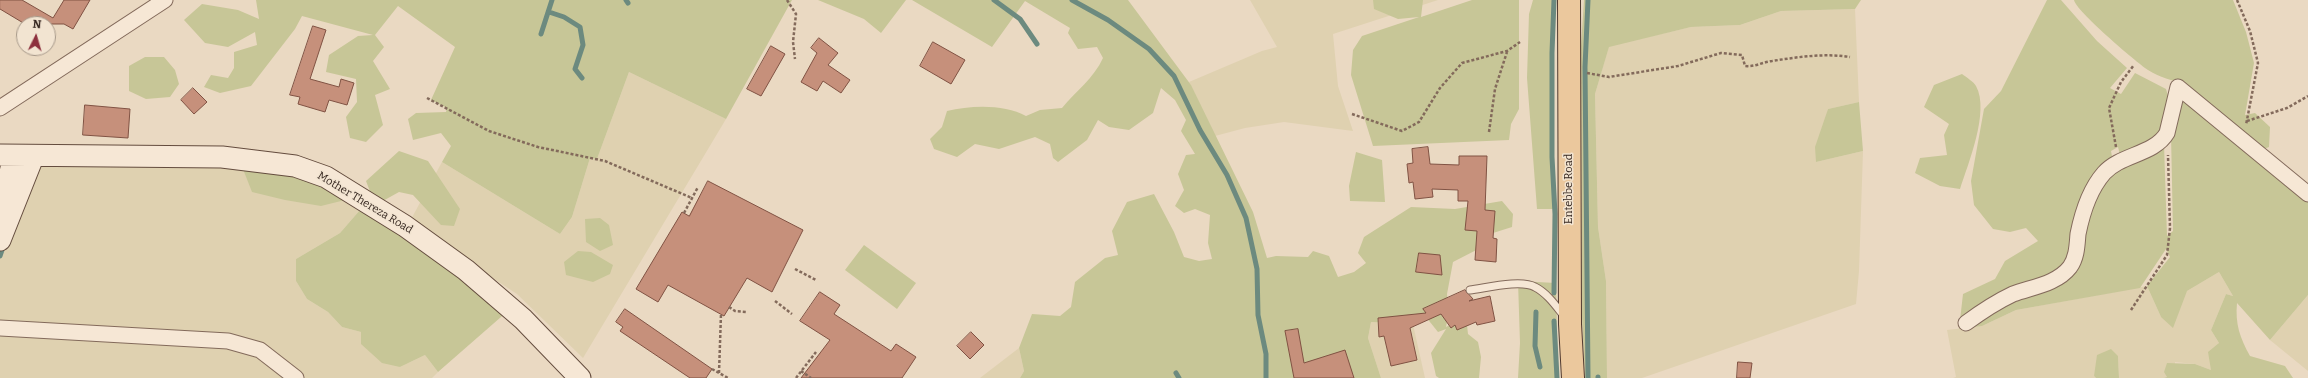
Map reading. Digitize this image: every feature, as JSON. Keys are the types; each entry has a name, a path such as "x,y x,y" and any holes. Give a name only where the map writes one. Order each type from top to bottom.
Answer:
{"main road":[{"name":"Entebbe Road","path":"1569,0 1570,324 1573,378"}],"street":[{"path":"0,108 165,0"},
{"path":"1966,323 1988,307 2013,294 2049,282 2070,266 2075,256 2082,219 2095,185 2117,162 2148,150 2164,138 2167,133 2178,87 2210,116 2243,140 2308,194"},
{"path":"0,215 16,156"},
{"path":"0,240 16,156"},
{"name":"Mother Thereza Road","path":"16,156 222,157 245,159 309,170 326,176 404,226 466,270 523,319 580,378"},
{"path":"0,328 228,341 260,350 296,378"}],"lane":[{"path":"1470,290 1523,283 1535,287 1552,301 1570,324"}],"path":[{"path":"787,0 796,14 793,42 795,60"},
{"path":"2237,0 2250,31 2258,63 2243,140"},
{"path":"1352,114 1402,131 1419,122 1440,88 1462,63 1507,51 1520,42"},
{"path":"1489,132 1495,89 1507,51"},
{"path":"1589,73 1609,77 1678,66 1721,53 1742,55 1745,66 1752,66 1770,61 1829,54 1850,57"},
{"path":"2117,162 2109,108 2121,82 2134,65"},
{"path":"2247,122 2288,108 2308,96"},
{"path":"427,98 489,131 538,147 605,161 692,198"},
{"path":"2131,310 2167,255 2170,228 2167,133"},
{"path":"684,213 698,187"},
{"path":"795,269 816,280"},
{"path":"775,301 792,314"},
{"path":"729,307 735,311 747,312"},
{"path":"719,373 720,314"},
{"path":"796,378 816,352"},
{"path":"712,369 728,378"},
{"path":"802,371 811,378"}],"shaded area":[{"path":"256,0 792,0 726,119 629,72 597,159 590,158 572,217 560,234 442,162 451,146 441,133 413,140 408,119 416,113 446,112 447,108 431,100 455,47 398,6 375,35 384,47 373,61 390,89 375,95 383,125 366,142 350,138 346,117 357,102 356,79 326,72 329,55 358,36 373,35 302,16 295,29 251,86 220,93 204,87 211,75 228,78 234,68 234,52 257,45 255,32 228,47 205,43 184,20 202,4 238,10 259,19"},
{"path":"818,0 906,0 881,33 864,19"},
{"path":"912,0 1128,0 1191,85 1253,212 1267,258 1276,256 1308,257 1313,251 1329,256 1338,277 1354,272 1366,263 1358,253 1364,237 1411,207 1455,209 1502,201 1513,214 1512,227 1493,233 1488,244 1453,262 1447,294 1449,311 1446,327 1459,320 1467,325 1468,334 1478,342 1481,357 1479,378 1439,378 1436,376 1431,353 1446,329 1438,332 1426,317 1390,323 1371,322 1368,338 1381,378 1020,378 1024,371 1019,348 1032,314 1060,316 1071,307 1075,282 1105,258 1118,255 1112,231 1127,202 1154,194 1174,232 1184,257 1199,261 1212,259 1208,243 1210,215 1195,209 1184,213 1175,206 1184,190 1178,174 1186,155 1195,154 1181,131 1186,120 1175,100 1161,88 1153,113 1129,130 1109,127 1098,120 1087,140 1058,162 1053,158 1050,144 1035,137 999,149 975,144 957,157 934,149 930,139 942,127 947,111 988,107 1008,109 1026,116 1040,110 1062,108 1095,72 1103,58 1097,47 1078,49 1068,33 1070,28 1025,1 992,47"},
{"path":"1250,0 1438,0 1333,34 1338,86 1353,131 1284,122 1245,128 1215,136 1189,82 1262,51 1277,47"},
{"path":"1373,0 1423,0 1421,17 1472,0 1519,0 1519,109 1511,124 1509,140 1373,146 1351,75 1353,50 1362,36 1419,17 1398,19 1374,9"},
{"path":"1533,0 1554,0 1553,209 1537,209 1527,78 1529,14"},
{"path":"1584,0 1861,0 1855,9 1781,11 1740,25 1691,27 1609,47 1595,94 1598,227 1606,281 1607,378 1585,378 1582,318 1581,46"},
{"path":"2047,0 2061,0 2097,41 2127,68 2110,88 2121,94 2135,73 2166,89 2169,99 2161,135 2120,155 2118,147 2111,151 2113,162 2119,167 2164,144 2167,236 2173,231 2171,134 2185,84 2157,75 2141,65 2084,14 2074,0 2233,0 2246,32 2254,63 2245,115 2255,113 2270,127 2269,147 2251,154 2298,191 2308,202 2308,295 2270,340 2237,303 2237,318 2243,343 2250,356 2285,366 2293,378 2163,378 2167,377 2164,372 2167,363 2195,364 2211,370 2208,352 2219,343 2211,330 2226,294 2233,296 2219,272 2187,291 2173,328 2161,317 2147,286 2170,257 2166,249 2140,288 2016,310 1982,326 1959,329 1963,294 1995,279 2005,261 2038,241 2026,228 2010,232 1993,229 1974,205 1971,181 1984,109 2001,91"},
{"path":"1855,9 1859,102 1828,109 1816,162 1863,151 1859,271 1856,304 1642,378 1607,378 1606,281 1598,227 1595,94 1609,46 1691,27 1740,25 1781,11"},
{"path":"145,57 164,57 175,70 179,84 170,97 146,99 129,91 129,66"},
{"path":"629,72 726,119 583,358 517,294 409,223 442,162 560,234 572,217 590,158 597,159"},
{"path":"1962,74 1976,86 1980,97 1981,109 1976,138 1960,189 1940,186 1915,173 1920,158 1947,155 1944,135 1949,124 1924,107 1934,85"},
{"path":"1859,102 1863,151 1816,162 1815,147 1828,109"},
{"path":"399,151 428,161 460,209 454,226 441,225 413,195 399,192 381,202 371,194 366,181"},
{"path":"1356,152 1382,160 1385,202 1350,201 1349,186"},
{"path":"41,163 241,164 345,200 360,210 340,233 296,259 296,281 307,299 328,312 342,327 361,332 400,367 425,355 438,372 432,378 0,378 0,253 13,208"},
{"path":"241,164 331,184 345,200 321,206 285,200 252,192"},
{"path":"360,210 431,254 509,310 438,372 425,355 400,367 382,363 361,344 361,332 342,327 328,312 307,299 296,281 296,259 340,233"},
{"path":"600,218 609,225 613,245 600,251 586,242 585,219"},
{"path":"864,245 916,283 897,309 845,270"},
{"path":"578,251 591,252 613,265 610,274 593,282 566,275 564,262"},
{"path":"2219,272 2233,296 2226,294 2211,330 2219,343 2211,370 2195,364 2175,362 2175,374 2163,378 2119,378 2118,356 2094,376 2096,378 1953,378 1956,377 1947,330 1982,326 2016,310 2147,286 2161,317 2187,291"},
{"path":"1518,281 1556,283 1558,378 1518,378 1520,343"},
{"path":"2308,295 2308,371 2270,340"},
{"path":"1412,320 1425,378 1381,378 1368,338 1371,322 1390,323"},
{"path":"1019,348 1024,371 1020,378 980,378"},
{"path":"2111,349 2118,356 2119,378 2096,378 2094,376 2097,355"}],"building":[{"path":"0,0 22,0 50,16 16,16 16,19 0,9"},
{"path":"64,0 90,0 73,29 64,24 56,24 56,16 54,16"},
{"path":"313,26 326,30 310,79 339,87 341,79 354,83 347,105 329,100 325,112 298,104 300,97 290,95"},
{"path":"819,38 838,53 828,65 850,80 841,93 823,81 817,91 801,82 817,53 811,48"},
{"path":"933,42 965,60 951,84 920,66"},
{"path":"771,46 785,54 761,96 747,89"},
{"path":"193,88 207,102 194,114 181,100"},
{"path":"85,105 130,109 128,138 83,135"},
{"path":"1428,147 1430,164 1459,165 1459,156 1487,156 1485,210 1495,211 1493,238 1497,239 1496,262 1475,260 1477,231 1465,230 1468,201 1458,201 1458,190 1432,189 1433,197 1415,199 1413,182 1409,183 1407,164 1413,163 1412,149"},
{"path":"708,181 803,230 772,292 747,278 724,316 668,285 658,302 636,289 682,212 689,216"},
{"path":"1419,253 1440,255 1442,275 1416,272"},
{"path":"1465,290 1473,299 1469,301 1490,296 1495,321 1477,325 1476,322 1457,330 1455,325 1451,328 1441,314 1410,328 1417,360 1391,366 1384,336 1379,337 1378,318 1426,313 1423,309"},
{"path":"820,292 840,305 834,314 891,351 896,344 916,357 902,378 801,378 830,340 800,321"},
{"path":"625,309 712,369 706,378 690,378 620,331 623,327 616,322"},
{"path":"1298,329 1304,363 1345,350 1354,378 1294,378 1285,331"},
{"path":"971,332 984,345 970,359 957,346"},
{"path":"1738,362 1752,363 1750,378 1737,378"}],"waterway":[{"path":"541,34 552,0"},
{"path":"994,0 1020,19 1037,44"},
{"path":"1072,0 1108,20 1149,49 1174,76 1200,130 1227,175 1246,218 1257,269 1258,315 1266,354 1266,378"},
{"path":"1554,0 1552,53 1552,157 1555,214 1554,293"},
{"path":"1588,0 1585,67 1588,378"},
{"path":"549,12 564,17 580,27 583,45 575,69 582,78"},
{"path":"0,256 4,244"},
{"path":"1536,312 1535,346 1540,367"},
{"path":"1554,321 1557,378"},
{"path":"1176,373 1179,378"}]}
